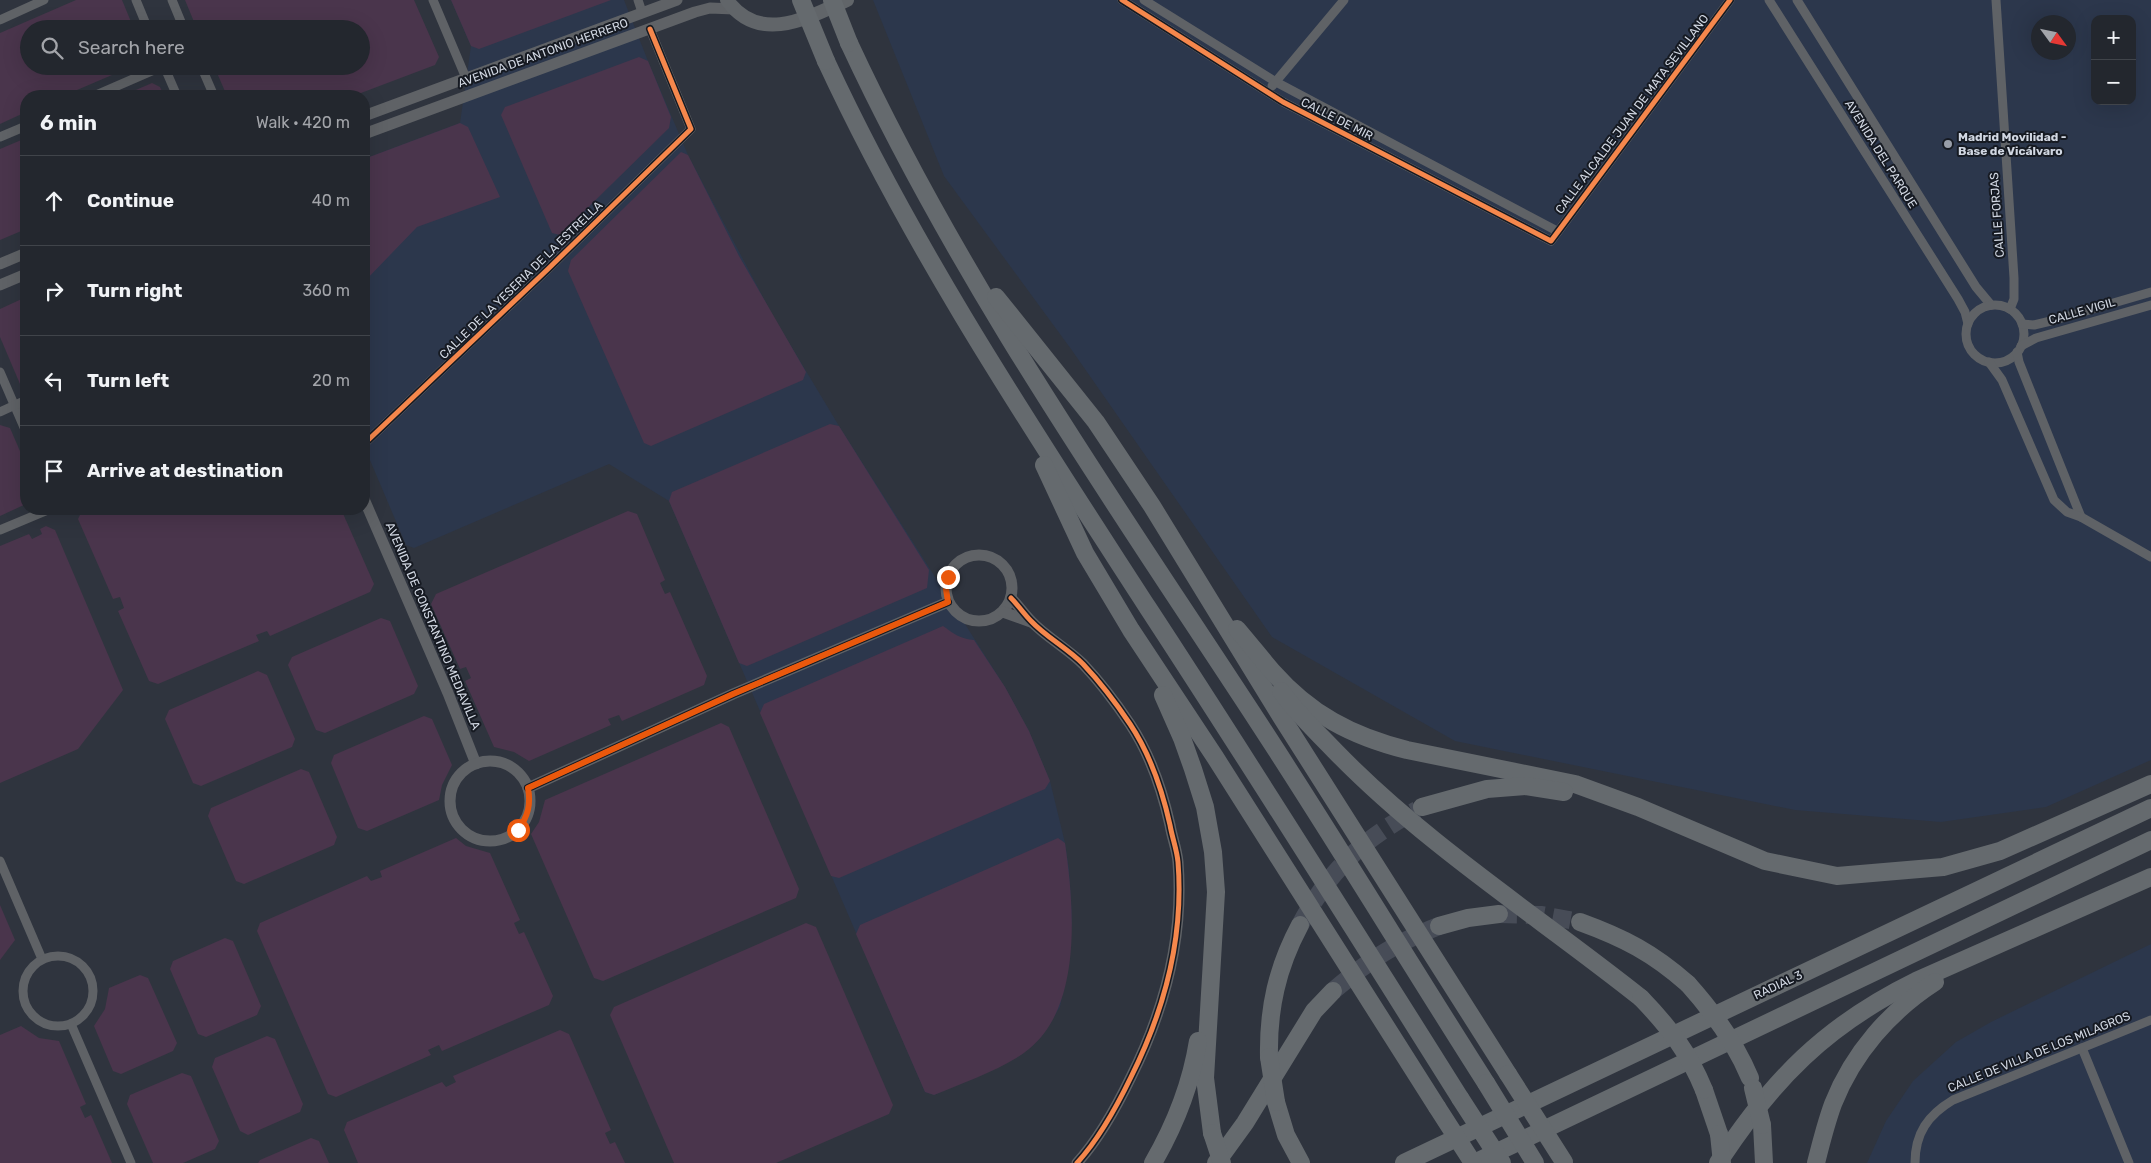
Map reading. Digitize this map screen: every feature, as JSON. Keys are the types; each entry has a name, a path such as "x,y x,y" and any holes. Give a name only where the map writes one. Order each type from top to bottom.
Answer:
{"highway":[{"path":"801,0 826,61 854,121 945,286 1029,424 1243,753 1502,1163"},
{"path":"832,0 849,43 879,108 1013,345 1210,652 1260,725 1535,1163"},
{"path":"975,278 989,289 1096,422 1177,545 1282,718 1564,1162"},
{"path":"1029,424 1036,449 1065,507 1085,553 1130,630 1215,757 1473,1163 2151,840"},
{"path":"1177,545 1292,707 1354,771 1388,802 1480,878 1641,998 1665,1022 1696,1069 1719,1134 1722,1163"},
{"path":"1237,629 1272,671 1293,692 1320,714 1348,731 1406,750 1575,784 1638,807 1765,861 1837,876 1943,868 2000,850 2046,832 2151,784"},
{"path":"1130,630 1182,738 1202,797 1213,852 1216,912 1205,1078 1212,1133 1222,1163"},
{"path":"1422,807 1455,796 1487,789 1526,786 1586,795 1638,807"},
{"name":"RADIAL 3","path":"1404,1163 2151,808"},
{"path":"1718,1163 1739,1130 1775,1085 1809,1051 1846,1021 1879,1000 1950,965 1968,959 2002,942 2151,877"},
{"path":"1153,1163 1177,1118 1196,1054 1216,912"},
{"path":"1439,926 1468,918 1499,914"},
{"path":"1580,922 1609,933 1647,952 1688,984 1710,1009 1726,1030 1739,1052 1752,1083 1762,1125 1764,1163"},
{"path":"1300,925 1287,949 1272,996 1268,1028 1269,1057 1276,1102 1286,1134 1301,1163"},
{"path":"1816,1163 1833,1104 1863,1050 1883,1025 1901,1007 1968,959"},
{"path":"1216,1163 1245,1123 1309,1019 1333,992"}],"main road":[{"path":"731,4 745,18 757,23 786,24 797,22 847,0"}],"street":[{"path":"0,20 44,0"},
{"path":"136,0 144,20"},
{"path":"172,0 180,20"},
{"path":"433,0 466,78"},
{"path":"638,0 642,12"},
{"name":"AVENIDA DE ANTONIO HERRERO","path":"370,114 677,0"},
{"name":"CALLE DE MIR","path":"1122,0 1268,92 1551,241"},
{"name":"CALLE DE MIR","path":"1144,0 1276,82 1557,230"},
{"path":"1268,92 1344,0"},
{"name":"CALLE ALCALDE JUAN DE MATA SEVILLANO","path":"1551,241 1557,230 1730,0"},
{"name":"AVENIDA DEL PARQUE","path":"1769,0 1958,299 1965,312 1968,324"},
{"name":"AVENIDA DEL PARQUE","path":"1797,0 1976,287 1991,305"},
{"name":"CALLE FORJAS","path":"1996,0 2014,278 2014,298 2010,309"},
{"name":"AVENIDA DE ANTONIO HERRERO","path":"370,132 650,29 710,8 731,4"},
{"name":"CALLE DE LA YESERIA DE LA ESTRELLA","path":"370,438 548,269 691,129 650,29"},
{"path":"108,90 142,75"},
{"path":"167,75 174,90"},
{"path":"205,75 211,90"},
{"path":"0,137 20,129"},
{"path":"0,264 20,256"},
{"path":"0,285 20,277"},
{"name":"CALLE VIGIL","path":"2022,324 2034,325 2055,320 2151,292"},
{"path":"2019,349 2004,361 1989,362 1978,357 1970,348 1966,336 1968,324 1977,311 1991,305 2001,305 2010,309 2018,316 2024,335 2019,349 2018,362 2081,517"},
{"name":"CALLE VIGIL","path":"2019,349 2036,338 2151,305"},
{"path":"1989,362 2002,380 2054,500 2067,512 2081,517 2151,557"},
{"path":"0,372 20,417"},
{"path":"0,412 20,403"},
{"name":"AVENIDA DE CONSTANTINO MEDIAVILLA","path":"370,514 448,693 476,764"},
{"path":"0,530 36,515"},
{"path":"981,555 997,560 1009,572 1012,580 1011,598 1002,612 986,621 968,620 953,610 948,602 946,589 950,571 965,558 981,555"},
{"path":"1011,598 1031,622 1082,664 1109,694 1130,725 1145,750 1164,797 1178,860 1179,913 1173,962 1160,1009 1143,1053 1124,1092 1106,1122 1077,1163"},
{"path":"528,788 733,694 948,602"},
{"path":"1002,612 1031,622"},
{"path":"488,761 501,763 512,768 522,777 528,788 529,811 525,821 518,830 496,841 484,841 471,837 461,829 454,818 450,806 451,793 460,776 476,764 488,761"},
{"path":"0,861 42,959"},
{"path":"53,955 74,958 89,973 93,984 93,996 89,1008 71,1024 60,1026 48,1025 37,1020 29,1011 24,1000 24,981 34,964 53,955"},
{"name":"CALLE DE VILLA DE LOS MILAGROS","path":"1915,1163 1915,1147 1920,1133 1929,1118 1939,1109 1954,1100 2151,1020"},
{"path":"71,1024 131,1163"},
{"path":"2082,1048 2129,1163"}],"shaded area":[{"path":"76,0 122,0 130,20 30,20"},
{"path":"185,0 414,0 439,57 435,65 369,90 224,90 218,75 370,75 370,20 193,20"},
{"path":"451,0 624,0 688,155 773,316 839,426 1005,687 1029,731 1050,781 1065,843 1069,869 1072,917 1069,962 1060,1007 1041,1037 1019,1056 934,1095 925,1092 669,501 609,464 414,548 406,545 370,460 370,157 460,123 471,46"},
{"path":"451,0 611,0 479,49 471,46"},
{"path":"873,0 2151,0 2151,760 2046,807 1941,822 1795,810 1455,741 1272,637 1071,349 944,176"},
{"path":"20,24 20,75 112,75 77,90 20,90 20,115 0,124 0,33"},
{"path":"639,57 648,61 671,117 669,128 560,235 552,233 501,115 505,107"},
{"path":"152,83 160,87 161,90 136,90"},
{"path":"460,123 468,127 500,197 417,227 370,276 370,157"},
{"path":"20,141 20,232 0,240 0,149"},
{"path":"681,152 688,155 739,256 806,372 803,380 651,446 644,443 568,271 571,260"},
{"path":"20,300 20,384 0,337 0,309"},
{"path":"830,424 839,426 929,570 927,588 747,666 739,663 669,501 672,492"},
{"path":"0,425 10,428 20,451 20,507 0,516"},
{"path":"628,511 637,514 665,580 660,583 665,594 670,592 707,676 704,685 622,721 619,715 608,719 611,725 529,761 514,752 494,747 465,681 471,678 466,667 460,669 431,604 436,594"},
{"path":"80,515 344,515 374,584 370,592 270,636 267,631 256,635 259,641 158,684 149,681 118,611 124,608 120,597 113,599 78,519"},
{"path":"46,526 55,530 123,690 78,749 0,783 0,546 29,534 32,539 42,534 40,529"},
{"path":"381,618 390,621 418,686 414,694 325,733 316,730 288,665 292,657"},
{"path":"943,626 958,636 974,640 1005,687 1029,731 1050,781 1045,789 839,878 831,876 760,713 764,704"},
{"path":"258,671 267,675 295,739 292,747 201,786 193,783 165,719 169,710"},
{"path":"424,716 432,719 452,765 442,785 439,800 367,831 358,828 331,763 334,755"},
{"path":"721,723 729,727 799,889 796,898 603,981 594,978 531,834 539,822 545,800"},
{"path":"301,769 309,772 337,837 334,845 244,884 236,881 208,816 211,808"},
{"path":"456,838 466,846 490,853 520,920 514,923 519,934 524,932 553,996 549,1005 442,1051 439,1045 428,1050 431,1055 336,1097 328,1094 257,931 260,923 367,876 371,881 382,877 380,871"},
{"path":"1058,838 1065,843 1071,895 1072,924 1071,953 1059,1007 1046,1030 1029,1049 1008,1063 934,1095 925,1092 856,934 860,925"},
{"path":"0,905 15,940 0,960"},
{"path":"806,923 816,927 893,1105 889,1114 776,1163 674,1163 610,1015 614,1007"},
{"path":"225,938 233,941 261,1006 257,1015 206,1037 198,1034 170,969 173,961"},
{"path":"2151,944 2151,1163 1867,1163 1886,1121 1913,1081 1956,1042 1991,1022"},
{"path":"140,975 148,978 177,1043 173,1051 121,1074 113,1071 94,1026 105,1009 109,988"},
{"path":"21,1026 39,1038 59,1041 86,1104 80,1107 85,1118 91,1115 112,1163 0,1163 0,1035"},
{"path":"560,1030 569,1034 611,1130 605,1133 610,1144 615,1142 625,1163 358,1163 344,1130 347,1122 442,1082 446,1087 456,1082 453,1076"},
{"path":"267,1036 275,1039 303,1104 300,1112 248,1135 240,1131 212,1067 215,1058"},
{"path":"182,1073 191,1076 219,1141 215,1149 183,1163 153,1163 127,1104 130,1095"},
{"path":"311,1138 319,1141 329,1163 258,1163 260,1160"}],"tunnel":[{"path":"1300,925 1323,888 1349,858 1379,833 1417,810"},
{"path":"1499,914 1542,915 1580,922"},
{"path":"1333,991 1358,971 1395,946 1439,926"}],"cycle path":[{"path":"1122,0 1283,102 1551,241 1730,0"},
{"path":"370,438 548,269 691,129 650,29"},
{"path":"1011,598 1037,627 1083,664 1108,693 1130,724 1144,747 1159,785 1177,853 1179,890 1175,945 1170,972 1154,1025 1120,1099 1100,1133 1077,1163"},
{"path":"528,788 733,694 948,602"}],"place":[{"name":"Madrid Movilidad - Base de Vicálvaro","path":"1948,144"}],"route":[{"path":"518,830 525,821 529,811 528,788 733,694 948,602 946,596 948,577"}]}
